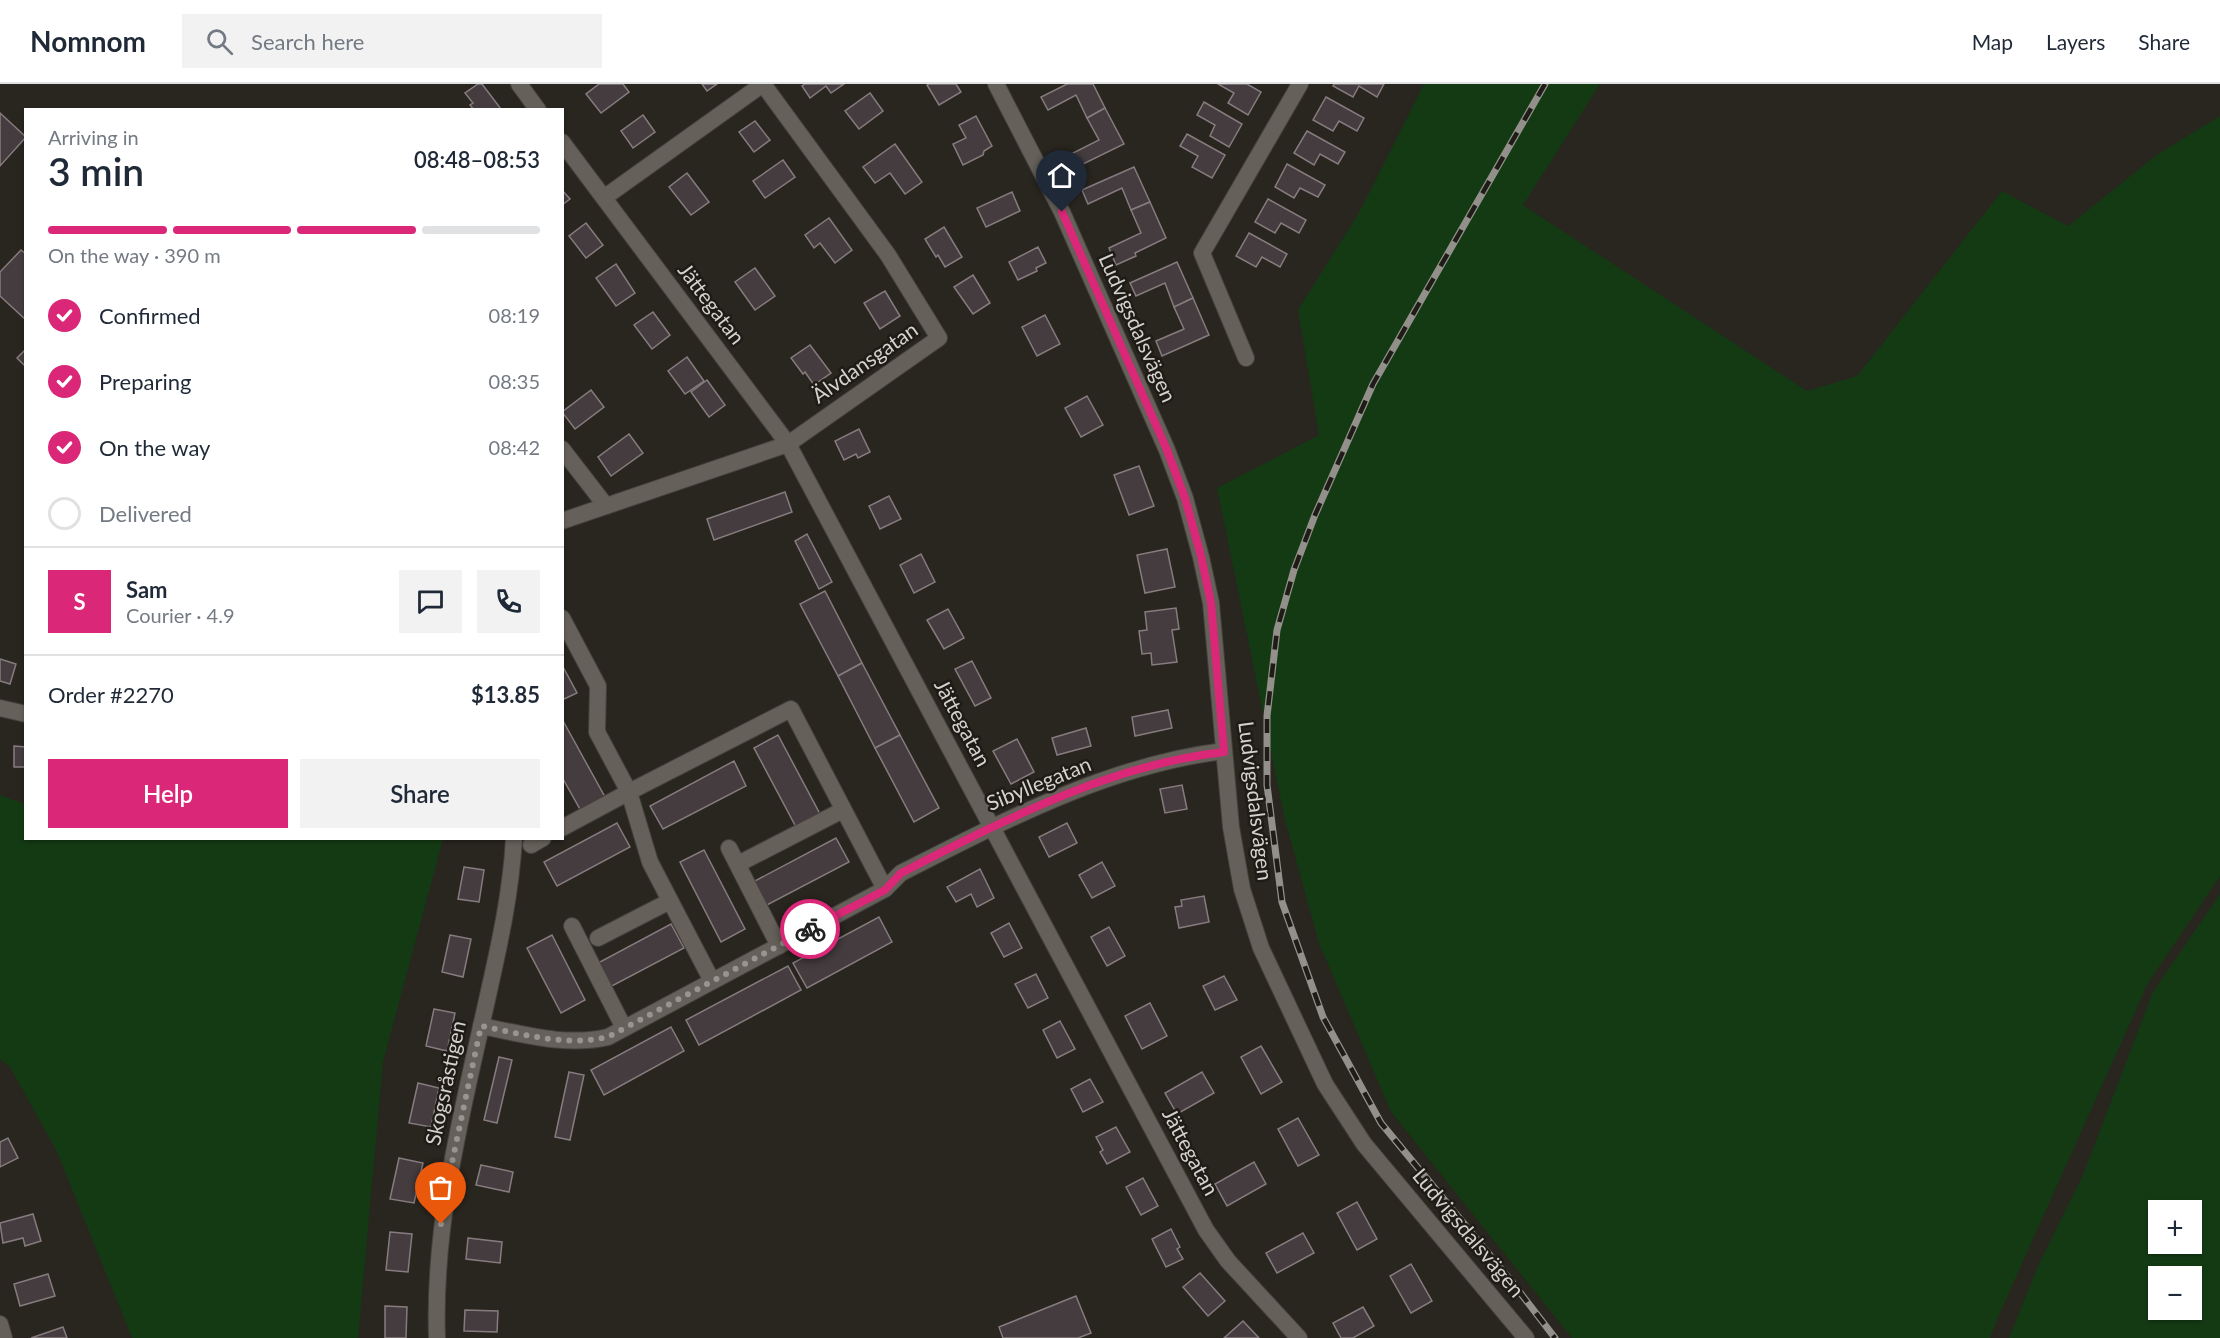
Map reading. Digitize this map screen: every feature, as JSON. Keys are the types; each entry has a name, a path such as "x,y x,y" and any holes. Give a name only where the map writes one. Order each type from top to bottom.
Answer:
{"street":[{"path":"519,84 537,108"},
{"path":"604,197 763,84"},
{"name":"Älvdansgatan","path":"564,520 788,444 939,338 888,255 763,84"},
{"name":"Ludvigsdalsvägen","path":"996,84 1062,212 1167,450 1185,498 1211,603 1231,827 1242,889 1261,948 1325,1084 1364,1144 1526,1338"},
{"path":"1246,358 1202,253 1300,84"},
{"name":"Jättegatan","path":"564,145 788,444 1206,1230 1228,1261 1299,1338"},
{"path":"564,451 606,506"},
{"path":"564,622 598,686 597,732 629,792 650,862 712,981"},
{"path":"0,708 24,714"},
{"path":"564,827 791,709 885,890"},
{"name":"Sibyllegatan","path":"481,1026 568,1042 588,1042 608,1037 885,890 901,873 1032,807 1137,769 1192,755 1224,752"},
{"path":"738,864 843,810"},
{"name":"Skogsråstigen","path":"437,1338 441,1224 452,1161 508,904 514,840"},
{"path":"729,848 779,946"},
{"path":"598,938 670,901"},
{"path":"572,926 624,1028"},
{"path":"0,1324 4,1338"}],"green space":[{"path":"1424,84 1600,84 1523,205 1807,391 1857,376 2002,191 2068,226 2158,154 2220,116 2220,876 2148,983 1990,1338 1572,1338 1391,1112 1319,943 1285,820 1217,488 1319,435 1298,310 1360,211"},
{"path":"0,795 24,804 24,840 443,840 383,1062 358,1338 132,1338 57,1152 10,1067 0,1059"},
{"path":"2220,894 2220,1338 2009,1338 2038,1266 2083,1175 2153,992"}],"building":[{"path":"478,84 482,84 500,108 472,108 470,105 473,103 465,93"},
{"path":"599,84 623,84 629,92 601,113 586,94"},
{"path":"702,84 717,84 707,91"},
{"path":"805,84 844,84 831,93 826,86 810,98 802,86"},
{"path":"956,84 961,92 939,105 927,85"},
{"path":"1067,84 1093,84 1105,108 1087,118 1076,95 1048,110 1041,97"},
{"path":"1218,84 1247,84 1261,92 1248,115 1228,103 1234,93"},
{"path":"1334,84 1384,84 1377,97 1359,86 1353,97 1333,86"},
{"path":"870,93 883,111 859,129 845,111"},
{"path":"1326,97 1364,118 1357,131 1339,121 1333,131 1313,120"},
{"path":"1204,102 1242,124 1229,147 1210,136 1215,125 1197,115"},
{"path":"1105,108 1124,144 1077,167 1071,154 1099,140 1087,118"},
{"path":"0,113 24,135 24,139 0,166"},
{"path":"643,115 655,132 633,148 621,131"},
{"path":"976,116 992,146 984,151 983,155 963,165 953,144 966,138 959,125"},
{"path":"755,121 770,140 754,152 739,132"},
{"path":"1307,131 1345,152 1338,164 1320,154 1314,165 1294,153"},
{"path":"1187,134 1225,155 1212,178 1192,167 1198,156 1180,146"},
{"path":"895,144 922,182 905,194 890,173 875,183 863,167"},
{"path":"783,160 795,177 765,198 753,181"},
{"path":"1287,164 1325,185 1318,197 1300,188 1294,198 1275,187"},
{"path":"1134,167 1150,202 1131,210 1122,188 1088,204 1082,190"},
{"path":"687,173 709,202 691,215 669,187"},
{"path":"564,192 570,199 564,204"},
{"path":"1012,192 1020,211 986,227 977,208"},
{"path":"1268,199 1306,220 1299,233 1281,223 1275,233 1255,222"},
{"path":"1150,202 1166,238 1116,265 1109,248 1141,233 1131,210"},
{"path":"829,218 852,250 835,263 820,243 814,248 805,235"},
{"path":"586,223 603,245 586,258 569,236"},
{"path":"944,227 962,257 945,267 925,239"},
{"path":"1249,233 1287,254 1280,267 1262,257 1256,267 1236,256"},
{"path":"1038,247 1046,263 1036,268 1037,271 1018,280 1009,262"},
{"path":"21,250 24,252 24,318 0,296 0,272"},
{"path":"1177,262 1193,298 1174,307 1165,283 1136,296 1130,283"},
{"path":"616,264 635,293 616,306 596,278"},
{"path":"755,268 775,296 755,310 735,282"},
{"path":"973,275 990,303 973,314 954,287"},
{"path":"885,291 900,316 880,329 864,303"},
{"path":"1193,298 1209,335 1162,356 1156,341 1184,329 1174,307"},
{"path":"653,312 670,335 652,349 634,325"},
{"path":"1045,315 1060,344 1037,356 1022,327"},
{"path":"810,345 831,373 814,385 791,358"},
{"path":"24,351 24,365 17,358"},
{"path":"687,357 704,381 685,394 668,371"},
{"path":"707,380 725,405 709,417 691,392"},
{"path":"591,390 604,407 575,429 564,415 564,410"},
{"path":"1087,396 1103,425 1081,437 1065,408"},
{"path":"859,429 870,452 858,458 856,454 844,460 835,441"},
{"path":"629,434 643,453 611,476 598,457"},
{"path":"1139,466 1154,506 1129,515 1114,475"},
{"path":"785,492 792,512 714,540 707,519"},
{"path":"889,496 901,519 880,529 869,506"},
{"path":"807,534 832,582 819,589 795,541"},
{"path":"1167,549 1175,587 1145,593 1137,555"},
{"path":"921,554 935,582 914,593 900,565"},
{"path":"825,591 862,663 838,676 800,604"},
{"path":"1176,608 1179,629 1172,630 1177,662 1152,665 1151,653 1142,654 1139,631 1147,630 1145,612"},
{"path":"948,609 964,638 944,649 927,620"},
{"path":"0,659 16,664 10,684 0,681"},
{"path":"972,661 991,698 975,706 955,669"},
{"path":"862,663 900,735 875,748 838,676"},
{"path":"564,669 577,693 564,699"},
{"path":"1168,710 1172,728 1135,736 1132,717"},
{"path":"564,723 605,797 581,811 564,781"},
{"path":"1086,728 1091,746 1057,755 1052,738"},
{"path":"778,735 820,814 796,827 754,748"},
{"path":"900,735 939,808 914,822 875,748"},
{"path":"1017,739 1034,772 1011,784 993,751"},
{"path":"14,746 24,747 24,767 14,767"},
{"path":"734,761 746,786 663,829 650,806"},
{"path":"1182,785 1187,809 1165,813 1160,789"},
{"path":"617,823 630,847 557,886 544,862"},
{"path":"1067,823 1077,843 1049,857 1039,837"},
{"path":"836,838 849,862 765,906 753,882"},
{"path":"704,850 745,929 721,942 680,862"},
{"path":"1102,862 1115,886 1092,898 1079,875"},
{"path":"464,867 484,870 479,902 458,899"},
{"path":"980,869 994,898 977,907 971,894 956,902 947,887"},
{"path":"1204,896 1209,922 1179,928 1175,907 1182,906 1181,900"},
{"path":"879,917 892,942 807,988 793,963"},
{"path":"1009,923 1022,948 1004,957 991,933"},
{"path":"671,924 684,948 610,987 598,963"},
{"path":"1109,927 1125,956 1107,966 1091,937"},
{"path":"450,935 471,939 463,977 442,972"},
{"path":"552,935 585,1000 561,1013 527,948"},
{"path":"788,966 801,990 699,1045 686,1020"},
{"path":"1036,974 1048,998 1028,1008 1015,984"},
{"path":"1224,976 1237,1000 1215,1010 1203,986"},
{"path":"1150,1003 1167,1036 1142,1049 1125,1016"},
{"path":"434,1009 455,1013 447,1051 426,1046"},
{"path":"1060,1021 1075,1049 1057,1058 1043,1030"},
{"path":"671,1027 684,1051 604,1095 591,1070"},
{"path":"1261,1046 1282,1082 1261,1094 1241,1057"},
{"path":"499,1057 512,1060 497,1123 484,1120"},
{"path":"569,1072 584,1075 570,1140 555,1137"},
{"path":"1202,1072 1214,1093 1177,1114 1165,1093"},
{"path":"1090,1079 1103,1102 1083,1112 1071,1089"},
{"path":"418,1083 439,1088 431,1127 409,1123"},
{"path":"1298,1118 1319,1155 1298,1166 1278,1129"},
{"path":"1116,1127 1130,1152 1107,1164 1100,1152 1103,1150 1096,1137"},
{"path":"8,1138 18,1158 0,1167 0,1142"},
{"path":"399,1158 423,1163 414,1203 390,1199"},
{"path":"1254,1162 1266,1184 1227,1206 1215,1184"},
{"path":"481,1165 513,1172 509,1192 476,1185"},
{"path":"1143,1178 1158,1206 1141,1215 1126,1187"},
{"path":"1357,1202 1377,1239 1357,1250 1337,1213"},
{"path":"33,1214 41,1241 25,1246 23,1238 3,1243 0,1223"},
{"path":"1171,1229 1180,1247 1177,1249 1183,1259 1166,1267 1152,1239"},
{"path":"390,1232 412,1234 408,1272 386,1270"},
{"path":"1303,1233 1314,1253 1277,1273 1266,1253"},
{"path":"468,1238 502,1242 500,1263 466,1259"},
{"path":"1411,1264 1432,1301 1411,1313 1390,1276"},
{"path":"1200,1273 1225,1301 1208,1316 1183,1287"},
{"path":"48,1274 55,1296 20,1306 14,1284"},
{"path":"1076,1296 1091,1333 1078,1338 1003,1338 999,1327"},
{"path":"385,1306 407,1307 406,1338 385,1338"},
{"path":"1363,1307 1374,1326 1353,1338 1341,1338 1333,1323"},
{"path":"465,1310 498,1311 497,1332 464,1331"},
{"path":"1243,1321 1259,1338 1224,1338"},
{"path":"63,1327 67,1338 31,1338"}],"railway":[{"path":"1545,84 1373,384 1315,515 1294,570 1277,630 1267,716 1267,785 1282,902 1323,1017 1381,1123 1512,1282 1555,1338"}],"way so far":[{"path":"441,1224 481,1026 568,1042 588,1042 608,1037 810,929"}],"route":[{"path":"810,929 885,890 901,873 1032,807 1137,769 1192,755 1224,752 1211,603 1185,498 1167,450 1062,212"}]}
